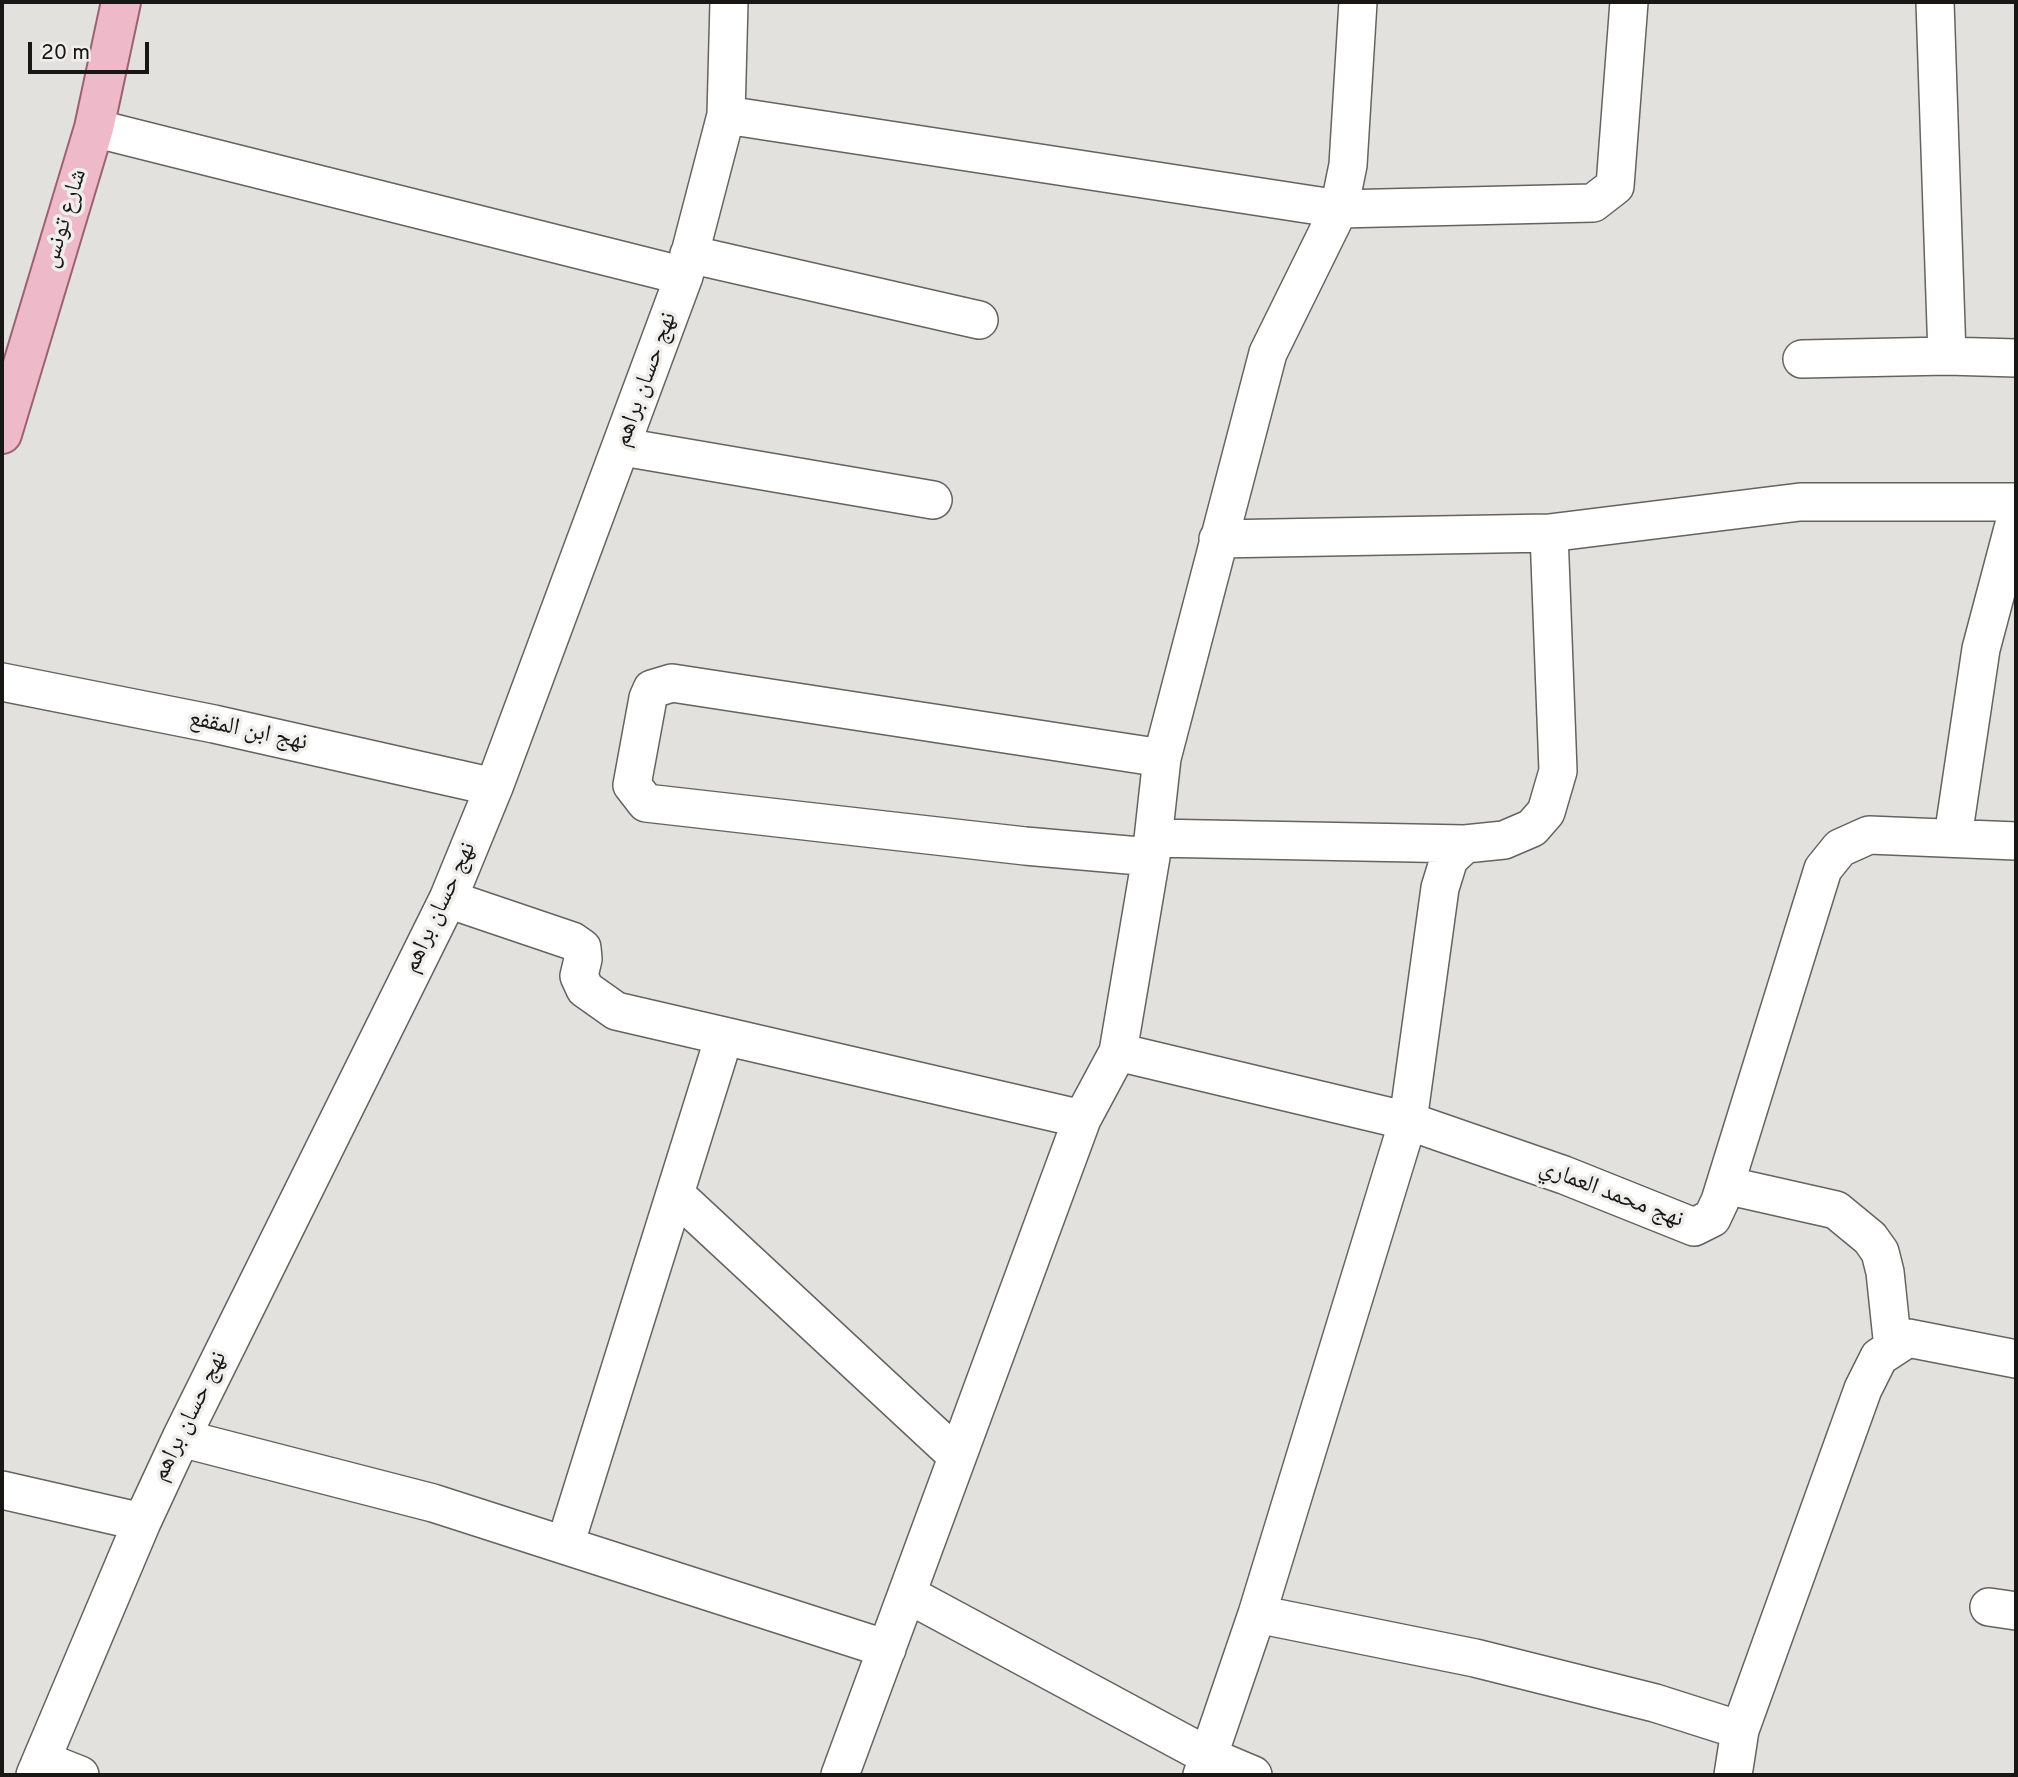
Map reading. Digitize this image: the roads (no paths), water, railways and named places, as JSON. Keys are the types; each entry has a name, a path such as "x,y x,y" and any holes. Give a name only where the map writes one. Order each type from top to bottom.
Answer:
{"main road":[{"name":"شارع تونس","path":"2,434 8,388 94,128 121,2"}],"street":[{"name":"نهج حسان براهم","path":"38,1767 142,1521 181,1437 448,899 494,787 623,447 687,265 726,116 729,2"},
{"path":"840,1775 1082,1119 1118,1052 1152,847 1162,758 1218,538 1268,353 1339,209 1348,165 1358,2"},
{"path":"726,116 1339,209 1593,203 1615,186 1629,2"},
{"path":"1935,2 1947,356"},
{"path":"94,128 687,265 979,320"},
{"path":"1802,359 1947,356 2016,358"},
{"path":"623,447 933,500"},
{"path":"1218,538 1549,533 1800,502 2016,502"},
{"path":"1953,838 1981,649 2016,517"},
{"path":"1162,758 672,683 652,689 648,698 632,785 646,803 1025,846 1465,844 1504,840 1532,828 1546,812 1558,771 1549,533"},
{"name":"نهج ابن المقفع","path":"2,682 214,724 494,787"},
{"name":"نهج محمد العماري","path":"1118,1052 1408,1121 1564,1175 1694,1227 1712,1218 1725,1185 1823,869 1840,848 1869,835 2016,841"},
{"path":"1205,1766 1257,1614 1408,1121 1440,888 1449,859 1465,844"},
{"path":"448,899 572,941 582,948 583,959 579,976 585,989 616,1011 1082,1119"},
{"path":"565,1545 724,1037"},
{"path":"1725,1185 1836,1210 1871,1238 1880,1252 1885,1272 1893,1348"},
{"path":"675,1194 957,1457"},
{"path":"1734,1775 1740,1730 1863,1389 1879,1357 1908,1338 2016,1359"},
{"path":"181,1437 433,1503 887,1649"},
{"path":"2,1490 142,1521"},
{"path":"907,1594 1205,1766 1253,1775"},
{"path":"1257,1614 1475,1658 1655,1703 1740,1730"},
{"path":"38,1767 80,1775"}]}
